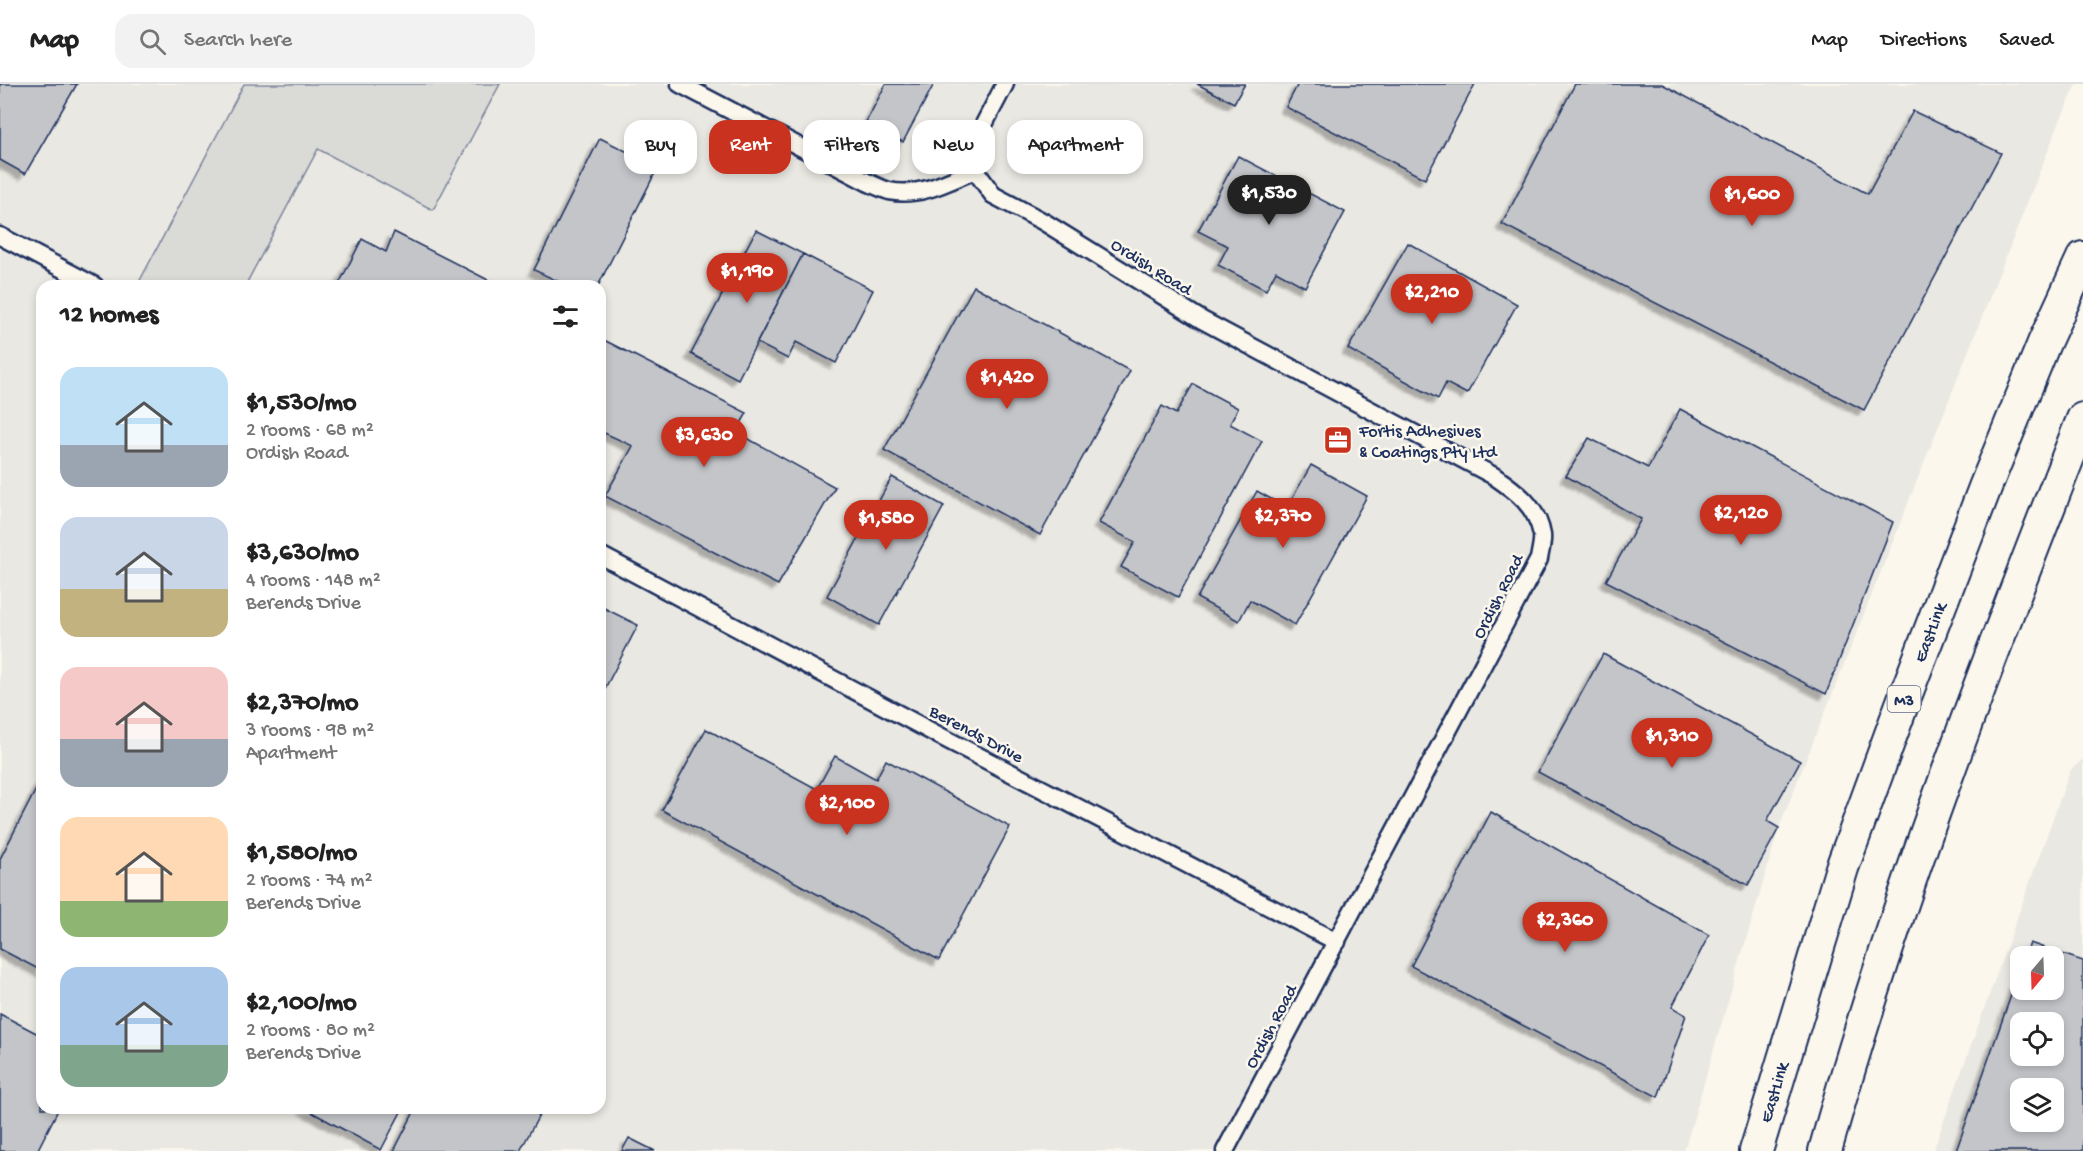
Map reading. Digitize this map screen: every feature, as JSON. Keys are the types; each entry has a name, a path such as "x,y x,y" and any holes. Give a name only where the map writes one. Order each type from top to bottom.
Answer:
{"highway":[{"name":"EastLink","path":"1756,1151 1842,868 1986,485 2044,342 2083,258"},
{"path":"1825,1151 1853,1052 1908,882 1960,737 2083,419"}],"street":[{"path":"680,84 867,182 889,191 907,193 924,190 965,174"},
{"path":"986,120 1005,84"},
{"name":"Ordish Road","path":"978,174 993,195 1044,222 1202,320 1494,476 1520,494 1536,514 1542,537 1539,559 1225,1151"},
{"path":"0,236 83,280"},
{"name":"Berends Drive","path":"606,558 938,735 1337,942"}],"shaded area":[{"path":"0,84 2077,84 2059,123 1779,828 1684,1151 0,1151"},
{"path":"244,84 500,84 433,210 318,149 248,280 140,280"},
{"path":"2083,759 2083,1151 1933,1151 2070,771"}],"building":[{"path":"0,84 77,84 25,174 0,160"},
{"path":"886,84 934,84 915,120 912,120 912,125 903,142 900,140 900,120 867,120"},
{"path":"1197,84 1245,84 1234,103"},
{"path":"1298,84 1475,84 1425,179 1286,107"},
{"path":"1575,84 1662,84 1868,194 1913,111 2001,153 1864,410 1502,224"},
{"path":"600,138 624,150 624,174 654,174 601,280 555,280 534,270"},
{"path":"1238,156 1345,212 1305,287 1276,271 1266,290 1218,265 1228,246 1198,231"},
{"path":"756,230 803,254 738,379 691,354"},
{"path":"394,232 488,280 341,280 362,239 386,252"},
{"path":"1408,243 1517,304 1467,394 1446,383 1438,399 1348,349"},
{"path":"803,254 873,290 836,363 796,342 788,359 757,343"},
{"path":"974,286 1130,371 1040,535 884,450"},
{"path":"606,341 747,413 736,432 835,487 778,585 606,497 633,446 606,434"},
{"path":"1193,384 1238,408 1230,424 1262,441 1178,597 1121,567 1135,542 1099,523 1162,406 1176,414"},
{"path":"1680,409 1893,522 1826,694 1606,581 1641,519 1566,476 1589,438 1648,468"},
{"path":"1311,465 1367,496 1295,625 1250,600 1239,621 1197,598 1257,491 1287,508"},
{"path":"892,477 944,506 879,625 827,596"},
{"path":"606,609 638,625 606,686"},
{"path":"1603,654 1800,761 1767,821 1779,828 1748,885 1538,772"},
{"path":"706,729 817,789 835,756 876,779 886,760 1010,827 939,960 662,810"},
{"path":"36,790 36,968 0,949 0,859"},
{"path":"1491,812 1709,935 1672,1007 1686,1015 1658,1097 1411,966"},
{"path":"2064,955 2083,961 2083,1151 1956,1151 2010,998 2064,1000"},
{"path":"0,1014 36,1033 36,1114 56,1114 37,1151 0,1151"},
{"path":"315,1114 400,1114 381,1150"},
{"path":"413,1114 540,1114 520,1151 394,1151"},
{"path":"629,1138 655,1151 622,1151"}],"place":[{"name":"Fortis Adhesives & Coatings Pty Ltd","path":"1338,440"}]}
